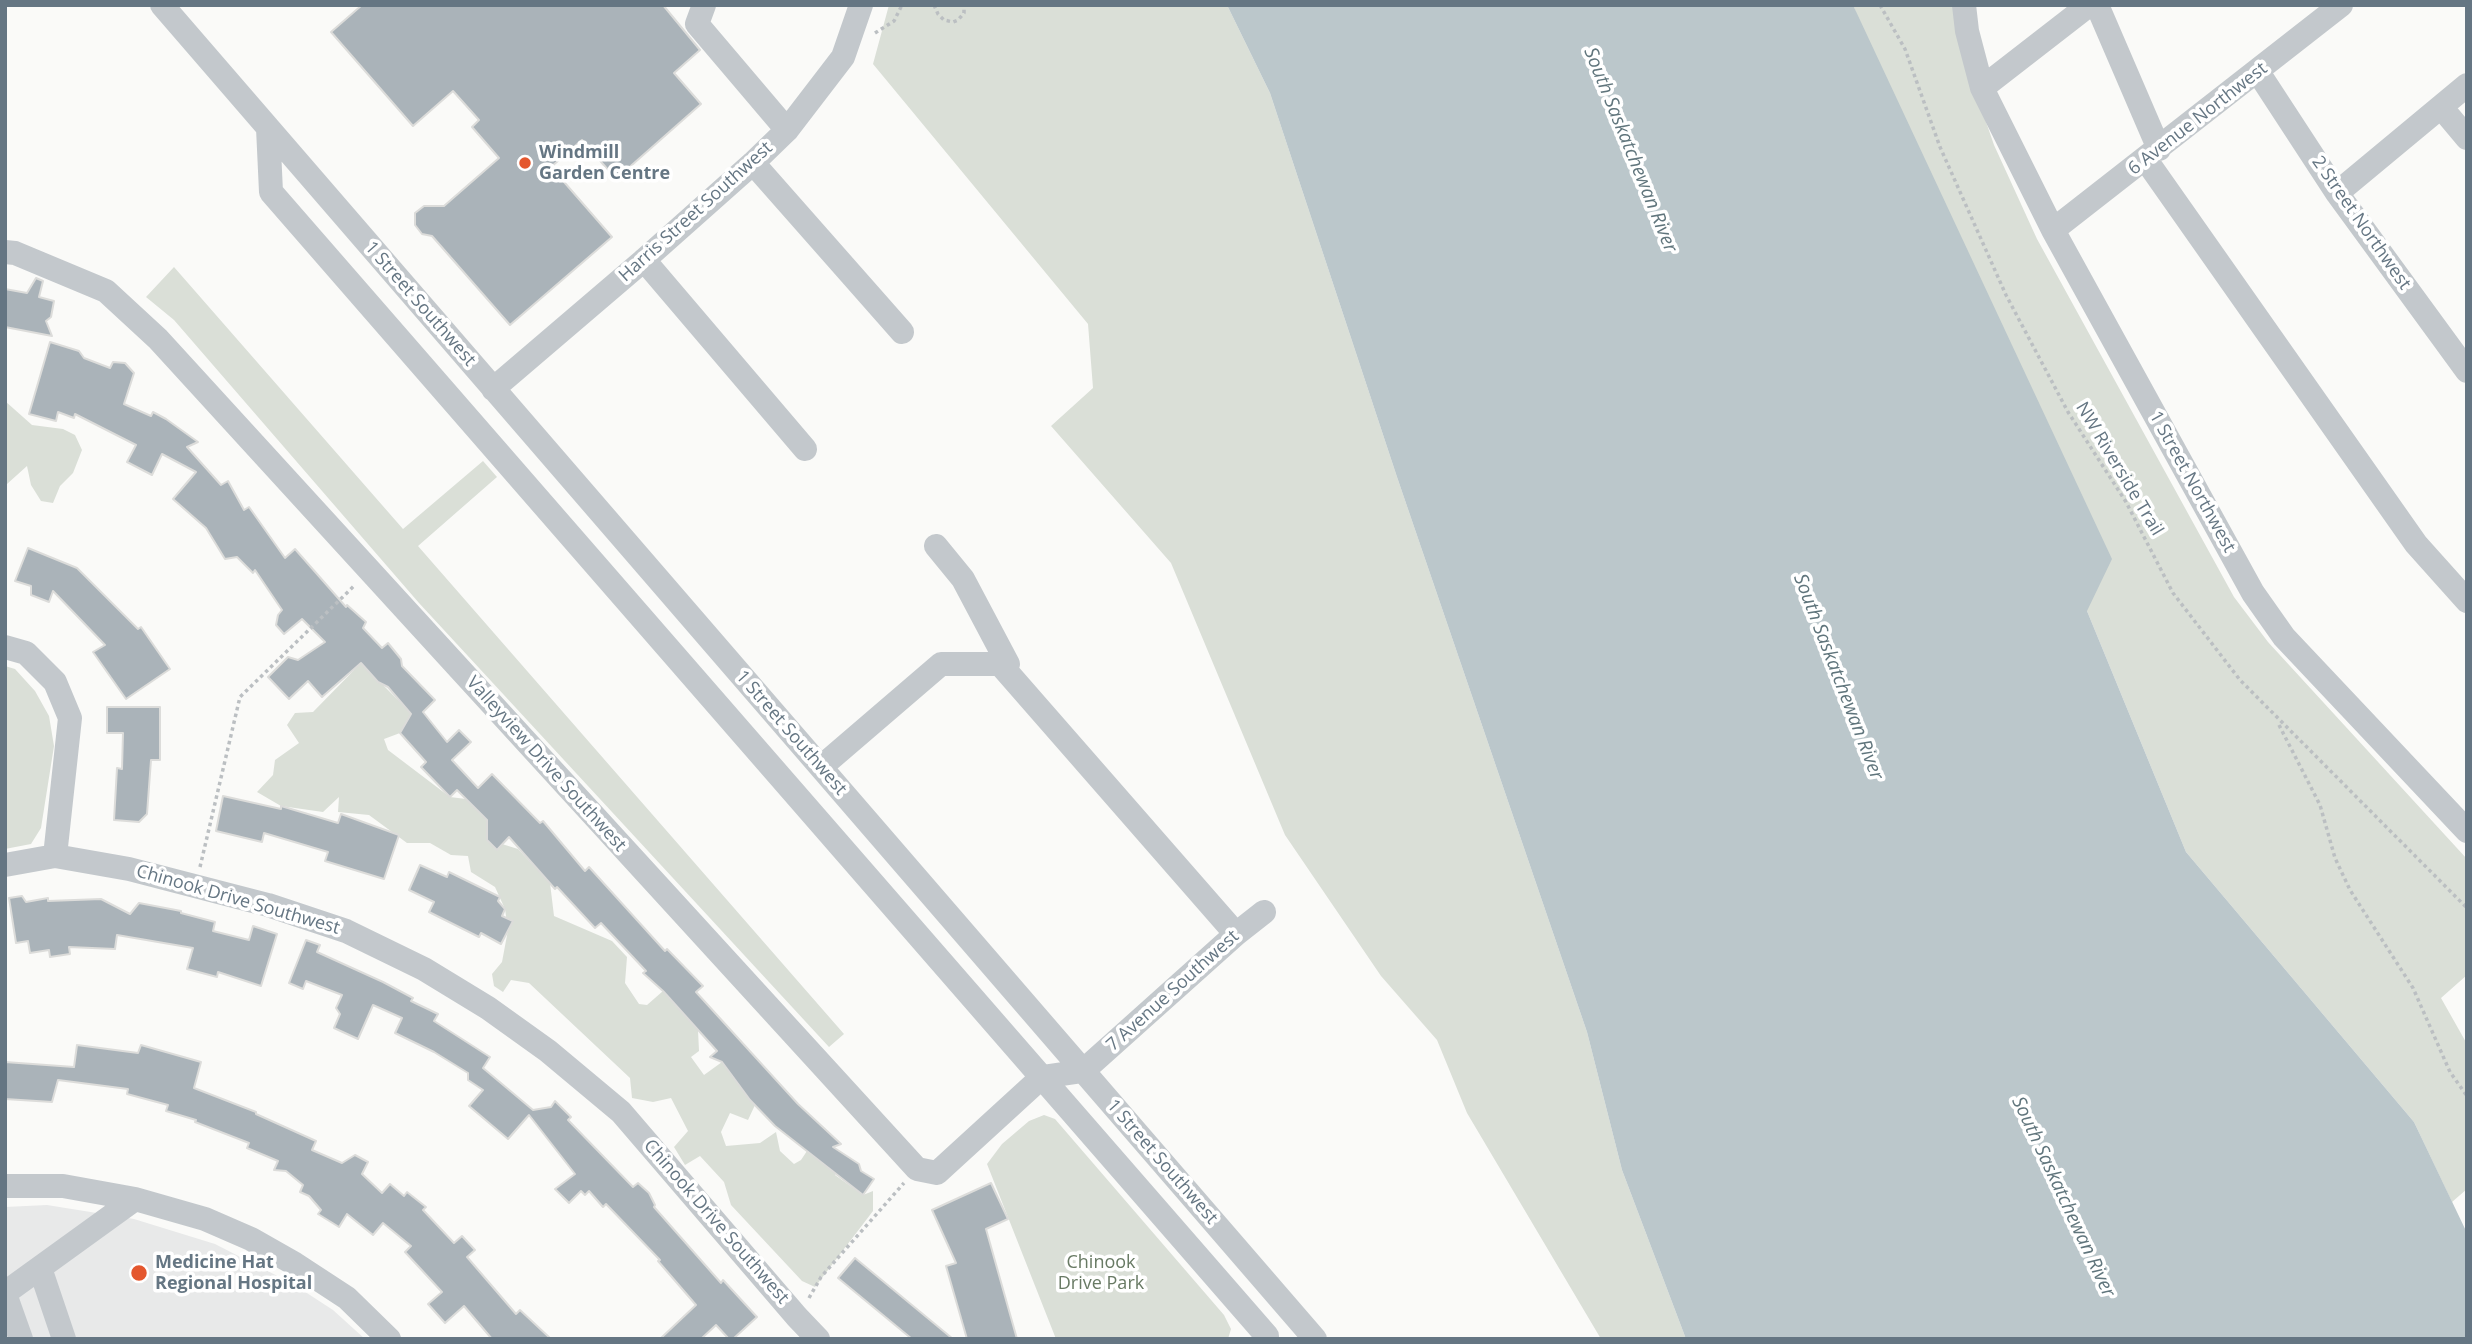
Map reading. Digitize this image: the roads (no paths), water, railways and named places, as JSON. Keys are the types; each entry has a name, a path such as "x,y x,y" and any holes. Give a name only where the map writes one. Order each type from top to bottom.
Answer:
{"street":[{"name":"1 Street Southwest","path":"162,5 1315,1339"},
{"path":"704,5 697,24 787,130"},
{"name":"Harris Street Southwest","path":"493,389 644,260 787,130 844,57 861,5"},
{"name":"1 Street Northwest","path":"1964,5 1967,31 1982,88 2053,230 2253,593 2284,637 2467,831"},
{"path":"1982,88 2089,5"},
{"path":"2097,5 2152,154 2416,544 2467,601"},
{"name":"6 Avenue Northwest","path":"2053,230 2341,5"},
{"name":"2 Street Northwest","path":"2258,72 2337,192 2467,371"},
{"path":"2337,192 2467,85"},
{"path":"2441,107 2467,138"},
{"name":"1 Street Southwest","path":"268,128 271,191 1265,1337"},
{"path":"753,163 902,332"},
{"name":"Valleyview Drive Southwest","path":"5,252 15,253 106,291 158,340 916,1169 937,1173 1042,1077"},
{"path":"644,260 805,449"},
{"path":"821,767 941,664 1008,664 963,579 936,545"},
{"path":"5,647 26,653 55,682 70,718 55,856"},
{"path":"1000,664 1236,934"},
{"name":"Chinook Drive Southwest","path":"5,865 55,856 128,869 268,905 346,931 424,969 488,1008 548,1051 621,1112 818,1339"},
{"name":"7 Avenue Southwest","path":"1083,1071 1264,912"},
{"path":"1042,1077 1083,1071"},
{"path":"5,1186 63,1186 135,1199 205,1219 251,1239 295,1264 347,1298 389,1339"},
{"path":"21,1339 5,1294 135,1199"},
{"path":"40,1268 64,1339"},
{"path":"1265,1337 1293,1314"}],"water":[{"name":"South Saskatchewan River","path":"1227,5 1853,5 2112,559 2087,611 2186,852 2414,1122 2467,1233 2467,1339 1686,1339 1622,1170 1587,1032 1397,477 1270,93"}],"place":[{"name":"Windmill Garden Centre","path":"525,163"},
{"name":"Medicine Hat Regional Hospital","path":"139,1273"}],"park label":[{"name":"Chinook Drive Park","path":"1101,1273"}]}
